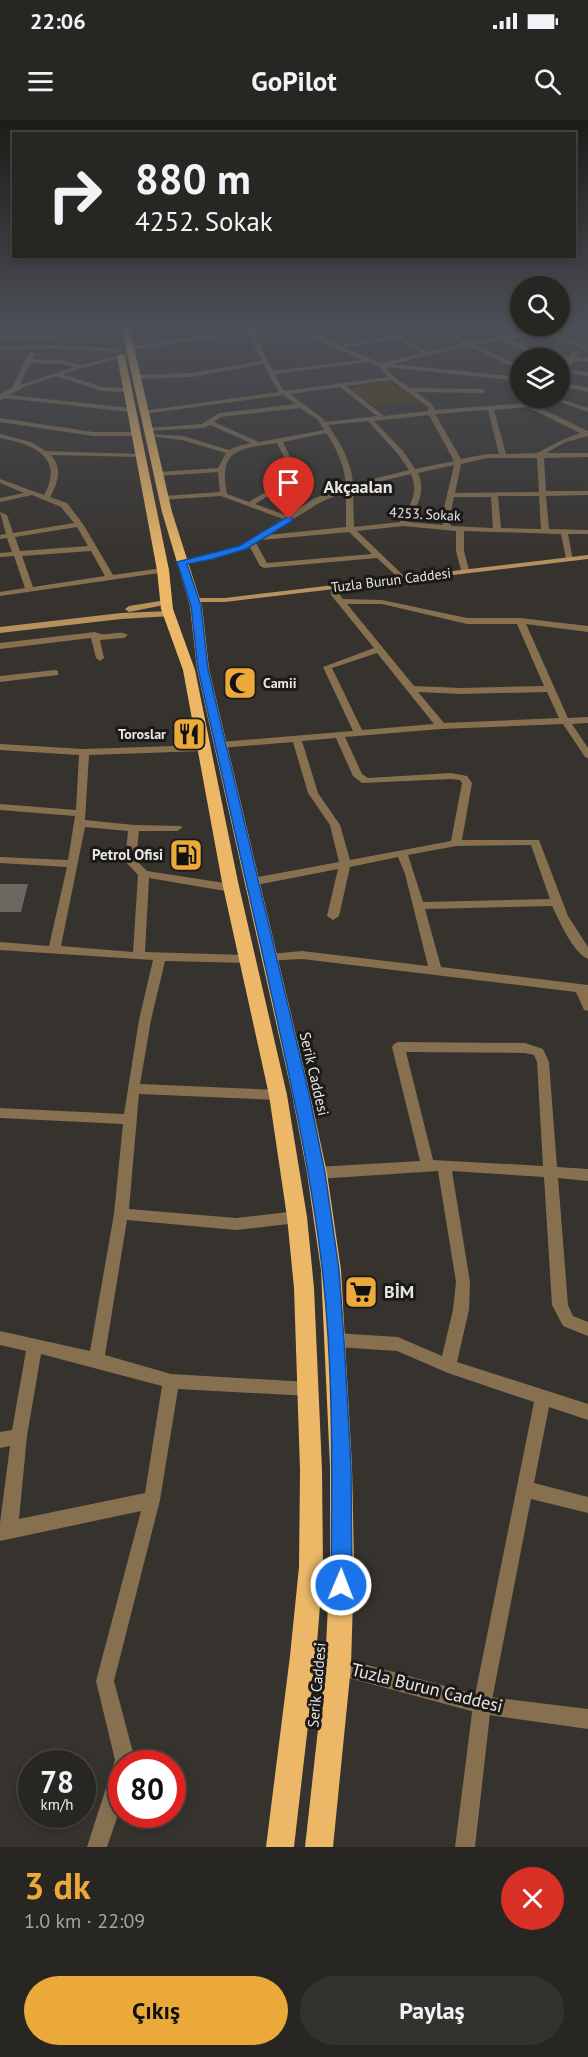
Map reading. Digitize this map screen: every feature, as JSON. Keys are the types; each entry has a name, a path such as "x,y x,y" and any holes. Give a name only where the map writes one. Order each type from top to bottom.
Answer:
{"highway":[{"name":"Serik Caddesi","path":"137,407 195,605 231,888 278,1095 297,1217 304,1288 309,1389 310,1567 303,1656 280,1847"},
{"name":"Serik Caddesi","path":"141,424 139,455 163,570 167,608 189,670 252,882 301,1094 317,1173 331,1270 336,1340 342,1564 338,1666 319,1847"},
{"path":"167,608 185,614 195,605"}],"main road":[{"name":"Tuzla Burun Caddesi","path":"195,605 465,570 588,559"},
{"name":"Tuzla Burun Caddesi","path":"195,605 334,593 588,559"},
{"path":"0,628 121,616 167,608"}],"street":[{"path":"51,407 141,424 229,452 326,428 370,420 510,407"},
{"path":"0,420 93,434 141,424 198,407"},
{"path":"215,407 219,416"},
{"path":"141,424 204,426 219,416 294,407"},
{"path":"300,407 320,419 342,454 350,487 350,528 401,578"},
{"path":"368,407 383,418"},
{"path":"431,407 432,413 458,461 446,518 447,528"},
{"path":"534,408 588,433"},
{"path":"488,409 503,455"},
{"path":"370,420 413,470 419,491 403,524"},
{"path":"210,422 258,444"},
{"path":"540,454 564,441 588,433"},
{"path":"0,436 11,438 47,453 139,455"},
{"path":"250,504 289,481 287,454 278,440"},
{"path":"224,494 221,465 229,452"},
{"path":"47,453 54,462 56,478 47,497"},
{"path":"540,454 545,532"},
{"path":"182,562 222,555 261,538 316,501 350,487 413,470 503,455 588,455"},
{"path":"158,474 221,470"},
{"path":"0,481 64,505 79,524 110,577"},
{"path":"0,500 34,492"},
{"path":"450,495 588,493"},
{"path":"164,498 224,494 289,519"},
{"path":"494,494 497,531"},
{"path":"0,514 3,514 30,590"},
{"path":"0,537 79,524"},
{"name":"4253. Sokak","path":"261,538 403,524 460,530 588,532"},
{"path":"460,530 460,551 465,570"},
{"path":"564,532 570,559"},
{"path":"252,543 264,566 378,556"},
{"path":"0,555 94,548"},
{"path":"0,594 163,570"},
{"path":"334,593 441,726"},
{"path":"341,601 382,602 467,621 520,621 588,629"},
{"path":"520,621 548,689 588,755"},
{"path":"0,646 95,635 96,638 124,635"},
{"path":"96,638 100,658"},
{"path":"359,733 327,667 380,649"},
{"path":"0,678 55,674"},
{"path":"412,689 461,692 548,689"},
{"path":"0,747 84,752 212,747 441,726 588,720"},
{"path":"339,735 358,777 366,780 451,776 463,778 468,783 456,843"},
{"path":"297,739 313,793 335,825 345,863 333,916"},
{"path":"54,950 74,864 80,818 84,752"},
{"path":"0,807 134,828 177,828"},
{"path":"134,828 130,861 144,874 231,888"},
{"path":"252,882 456,843 536,842 556,902 570,934 588,955"},
{"path":"402,853 436,972"},
{"path":"0,860 74,864"},
{"path":"139,956 144,874"},
{"path":"419,906 556,902"},
{"path":"0,946 139,956 246,959"},
{"path":"269,958 302,955 584,988 588,1006"},
{"path":"96,1360 121,1214 133,1089 145,1020 160,957"},
{"path":"428,1166 398,1047 525,1048 539,1052 543,1062 560,1305 568,1321 588,1329"},
{"path":"133,1089 278,1095"},
{"path":"0,1113 130,1119"},
{"path":"317,1173 444,1166 588,1175"},
{"path":"444,1166 463,1282 461,1310 448,1366"},
{"path":"121,1214 236,1224 297,1217"},
{"path":"0,1338 96,1360 171,1381 309,1389"},
{"path":"336,1340 398,1344 448,1366 588,1412"},
{"path":"36,1346 4,1531 152,1500"},
{"path":"122,1750 105,1681 152,1500 171,1381"},
{"path":"465,1847 482,1705 543,1398"},
{"path":"0,1440 19,1436"},
{"path":"525,1489 588,1505"},
{"name":"Tuzla Burun Caddesi","path":"338,1666 482,1705 588,1719"},
{"path":"98,1847 108,1815"}],"building":[{"name":"Camii","path":"249,677 254,685 230,689 226,680"},
{"path":"0,884 28,884 21,912 0,912"}],"place":[{"name":"Camii","path":"240,683"},
{"name":"Toroslar","path":"189,734"},
{"name":"Petrol Ofisi","path":"186,855"},
{"name":"BİM","path":"361,1292"}],"district":[{"name":"Akçaalan","path":"358,487"}],"route":[{"path":"289,519 243,548 213,557 182,562 196,606 203,669 301,1094 317,1173 331,1270 336,1340 341,1467 341,1585"}]}
